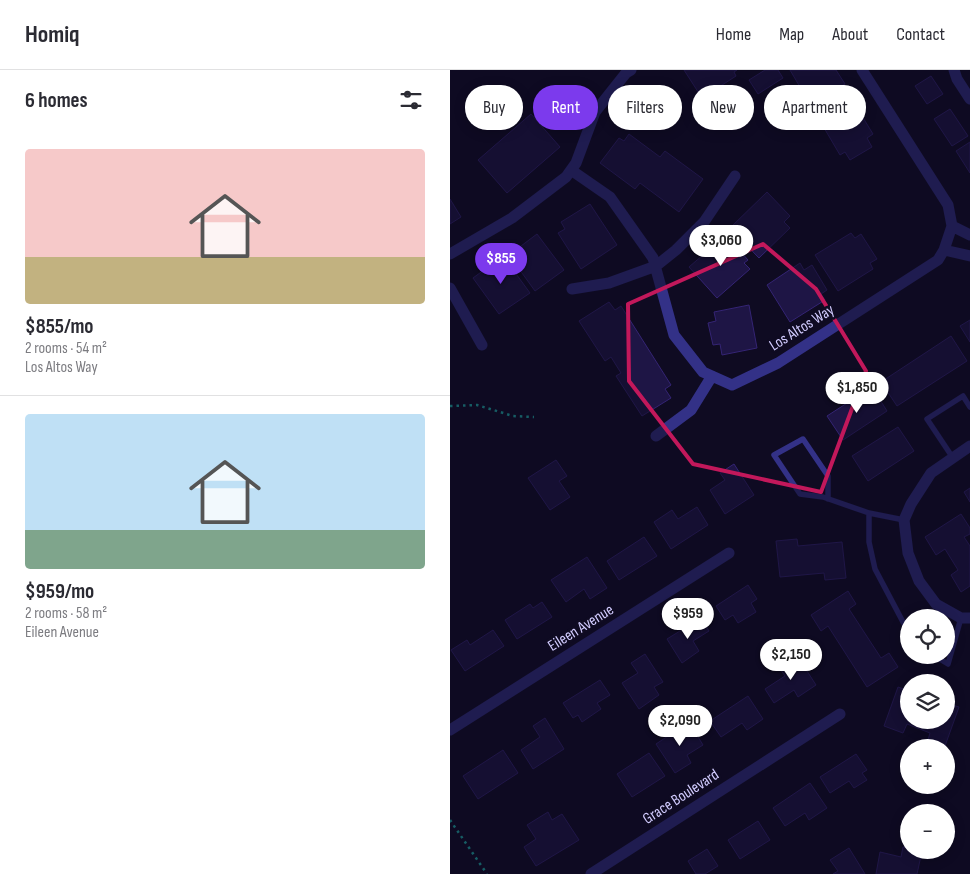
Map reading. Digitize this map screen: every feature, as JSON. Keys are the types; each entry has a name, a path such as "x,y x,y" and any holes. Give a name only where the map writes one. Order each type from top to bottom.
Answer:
{"street":[{"path":"450,254 512,218 566,177 576,163 595,112 626,73 631,70"},
{"path":"862,70 948,205 952,226 970,235"},
{"path":"954,70 957,79 970,98"},
{"name":"Los Altos Way","path":"571,170 610,197 653,258 674,335 703,372 732,385 778,363 938,260 944,250 952,226"},
{"path":"572,289 609,283 656,266 676,250 704,222 736,176"},
{"path":"944,250 970,256"},
{"path":"450,288 482,345"},
{"path":"656,436 691,410 712,376"},
{"path":"966,618 936,604 919,580 908,553 904,520 911,504 931,473 970,446"},
{"name":"Eileen Avenue","path":"450,730 729,553"},
{"name":"Grace Boulevard","path":"591,874 840,714"}],"lane":[{"path":"953,458 927,419 963,396 970,407"},
{"path":"828,499 828,476 803,439 774,455 800,494 828,499 869,513 904,520"},
{"path":"869,513 869,542 876,570 900,616"},
{"path":"955,646 966,618"}],"path":[{"path":"450,406 477,405 513,416 534,417"},
{"path":"450,820 487,874"}],"highlighted area":[{"path":"763,244 816,289 866,371 821,492 693,464 629,381 628,304"}],"building":[{"path":"684,70 737,70 734,72 736,76 722,85 694,85"},
{"path":"765,70 778,70 783,78 772,85 764,85 764,90 758,94 754,85 749,80"},
{"path":"790,70 836,70 845,84 843,85 799,85"},
{"path":"931,76 943,94 927,104 915,86"},
{"path":"950,109 968,136 952,146 934,119"},
{"path":"531,114 533,116 533,130 545,130 560,147 507,193 478,160 513,130 523,130 523,121"},
{"path":"866,123 873,134 867,138 872,147 850,160 845,152 840,155 825,130 866,130"},
{"path":"629,134 660,157 665,151 703,179 679,212 640,183 635,189 600,163 619,138 624,141"},
{"path":"970,142 970,173 956,151"},
{"path":"767,192 790,216 784,222 790,228 759,258 730,228"},
{"path":"450,199 461,217 450,224"},
{"path":"590,204 617,245 581,269 558,233 565,229 561,222"},
{"path":"851,233 855,238 861,234 877,259 870,263 873,269 838,291 815,255"},
{"path":"537,234 564,270 535,291 509,255"},
{"path":"726,235 748,260 744,263 750,269 717,298 689,267"},
{"path":"503,256 530,293 499,314 473,278"},
{"path":"800,263 804,270 812,265 827,290 821,294 825,300 790,322 767,285"},
{"path":"609,302 615,310 621,306 671,385 665,389 671,398 642,416 616,376 621,373 611,357 605,361 579,321"},
{"path":"749,305 757,348 722,355 720,344 713,345 708,323 716,321 714,312"},
{"path":"970,320 970,342 960,326"},
{"path":"951,336 967,361 897,406 881,382"},
{"path":"872,387 887,411 843,440 827,416"},
{"path":"898,427 914,451 868,481 852,456"},
{"path":"556,460 567,476 559,481 570,497 550,510 528,478"},
{"path":"734,464 754,495 725,514 710,490 725,480 720,473"},
{"path":"970,488 970,502 964,492"},
{"path":"697,507 708,525 671,549 654,522 672,510 678,519"},
{"path":"961,514 970,528 970,534 964,537 970,546 970,586 961,592 951,575 958,570 945,549 936,555 925,537"},
{"path":"644,537 657,556 619,580 607,561"},
{"path":"797,539 798,546 842,542 846,578 825,580 824,573 780,577 776,541"},
{"path":"587,557 607,588 590,599 584,589 566,602 551,580"},
{"path":"748,585 757,599 751,603 756,612 738,623 733,615 725,620 716,606"},
{"path":"848,591 856,604 849,609 881,658 889,653 898,667 867,687 828,626 821,631 811,615"},
{"path":"542,602 552,617 517,639 505,620 530,604 533,608"},
{"path":"701,618 709,631 693,641 699,651 682,663 667,639"},
{"path":"493,630 504,646 465,671 451,650 467,640 470,645"},
{"path":"645,654 663,682 654,687 659,695 639,709 622,683 638,673 631,663"},
{"path":"798,657 816,685 798,697 794,690 774,703 765,689 785,676 780,669"},
{"path":"600,680 610,695 597,703 601,709 582,722 578,715 573,718 563,703"},
{"path":"898,687 900,688 900,729 905,729 903,733 884,726"},
{"path":"748,696 763,719 747,730 742,723 721,737 710,721"},
{"path":"955,706 959,707 955,718"},
{"path":"545,718 564,749 533,769 521,750 540,737 533,726"},
{"path":"689,722 703,745 687,755 691,763 675,773 656,744"},
{"path":"920,729 951,729 948,739 928,739 930,733"},
{"path":"503,750 518,773 478,799 463,776"},
{"path":"649,753 665,776 632,797 617,774"},
{"path":"856,754 867,770 862,773 867,780 854,788 849,781 830,793 820,777"},
{"path":"810,783 827,808 809,820 805,813 785,826 773,808"},
{"path":"548,812 552,820 562,814 579,840 536,866 524,847 536,839 527,825"},
{"path":"758,821 770,840 740,859 728,840"},
{"path":"849,848 865,874 833,874 838,871 830,860"},
{"path":"707,849 718,866 705,874 696,874 688,861"},
{"path":"880,852 900,857 900,859 920,859 917,874 876,874"}]}
